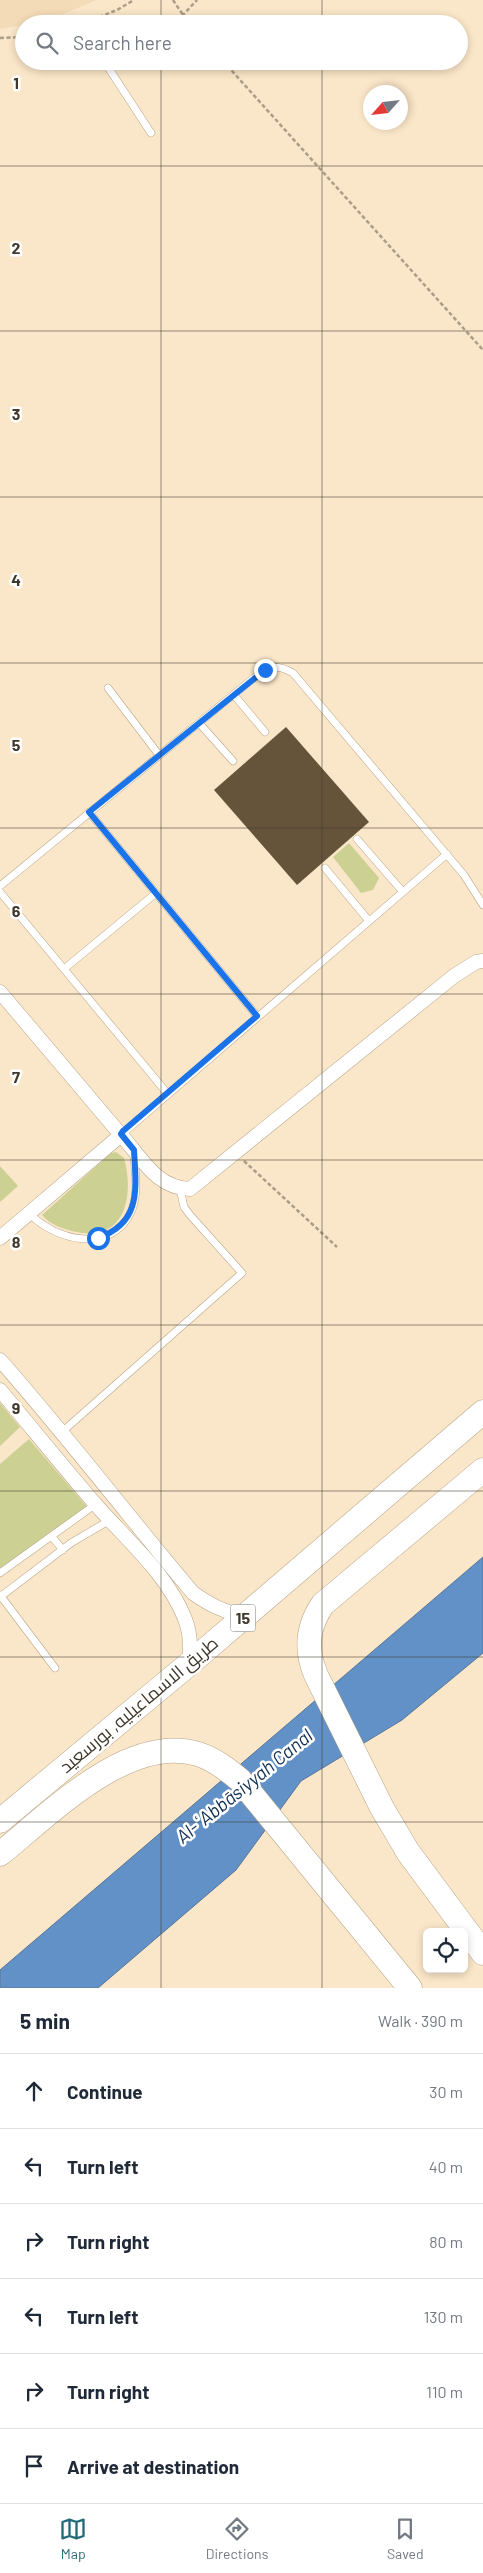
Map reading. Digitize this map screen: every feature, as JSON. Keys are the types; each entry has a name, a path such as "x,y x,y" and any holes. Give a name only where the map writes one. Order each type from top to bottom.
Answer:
{"highway":[{"name":"طريق الاسماعيليه, بورسعيد","path":"0,1821 189,1664 483,1412"},
{"path":"483,1470 323,1604 315,1616 309,1631 308,1646 310,1661 316,1675 382,1808 413,1859 483,1952"},
{"path":"0,1854 87,1785 117,1766 149,1753 173,1750 198,1754 220,1764 240,1780 410,1988"}],"street":[{"path":"0,992 162,1182 180,1189 190,1189 454,976 476,962 483,960"},
{"path":"0,1238 121,1134"},
{"path":"0,1360 63,1431 109,1492 193,1592 209,1605 224,1612 245,1616"},
{"path":"0,1390 96,1504 152,1566 173,1595 189,1632 191,1647 189,1664"},
{"path":"96,1504 109,1492"}],"lane":[{"path":"110,70 151,133"},
{"path":"0,886 199,723 265,670 273,666 293,673 447,854 464,875 483,905"},
{"path":"108,688 159,756"},
{"path":"234,695 266,732"},
{"path":"199,723 233,761"},
{"path":"89,812 257,1016"},
{"path":"356,839 403,892"},
{"path":"121,1134 447,854"},
{"path":"325,868 369,921"},
{"path":"0,892 167,1093"},
{"path":"64,969 156,893"},
{"path":"28,1212 39,1224 74,1239 98,1238 114,1230 126,1219 134,1200 134,1150"},
{"path":"63,1431 242,1273 190,1215 184,1206 180,1189"},
{"path":"0,1573 96,1504"},
{"path":"56,1668 0,1596 63,1550 110,1520"},
{"path":"52,1537 63,1550"}],"path":[{"path":"104,15 134,0"},
{"path":"173,0 181,15"},
{"path":"183,15 197,0"},
{"path":"0,38 15,37"},
{"path":"231,70 483,350"},
{"path":"236,1152 256,1174 336,1246"}],"shaded area":[{"path":"0,0 96,0 62,15 15,15 15,26 0,29"}],"green space":[{"path":"349,843 379,878 373,890 361,893 333,857"},
{"path":"116,1152 124,1158 128,1188 122,1215 114,1225 104,1231 90,1234 59,1227 42,1215 111,1153"},
{"path":"0,1166 18,1186 0,1202"},
{"path":"0,1403 20,1427 0,1446"},
{"path":"29,1439 88,1508 0,1568 0,1464"}],"water":[{"name":"Al-ʿAbbāsiyyah Canal","path":"483,1557 483,1653 402,1720 301,1781 236,1870 98,1988 0,1988 0,1970"}],"building":[{"path":"286,727 369,822 297,885 214,790"}],"route":[{"path":"98,1238 122,1225 131,1211 134,1200 136,1190 134,1150 121,1134 123,1131 257,1016 89,812 265,670"}]}
